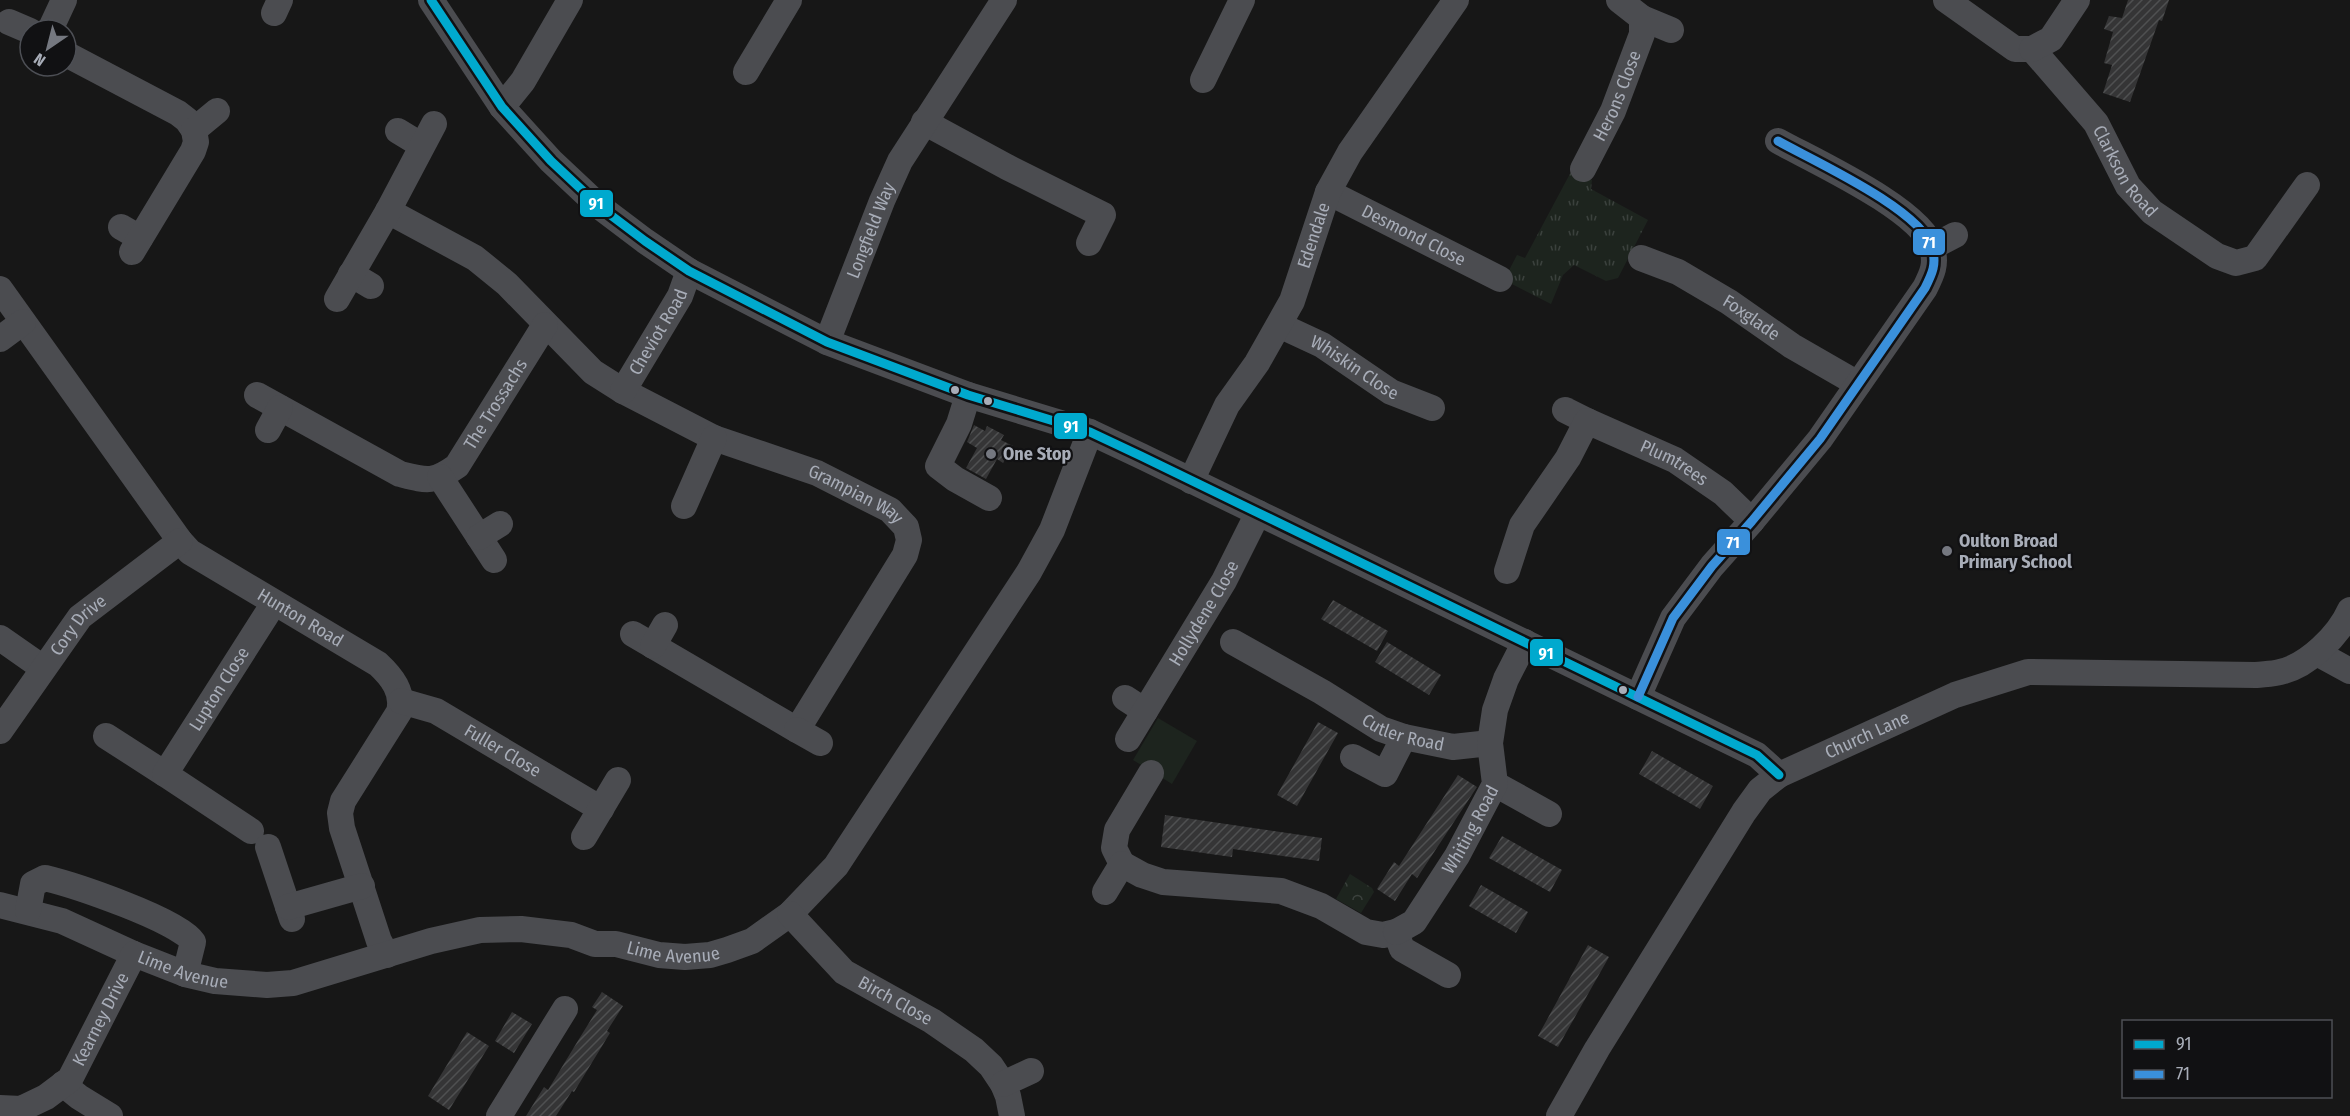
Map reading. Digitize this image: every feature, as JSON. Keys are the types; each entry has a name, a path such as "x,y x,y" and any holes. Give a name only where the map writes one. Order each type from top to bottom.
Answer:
{"street":[{"path":"55,18 63,0"},
{"path":"431,0 502,107 551,161 600,207 689,271 826,342 968,395 1090,432 1757,755 1779,775"},
{"path":"502,107 523,81 570,0"},
{"path":"746,72 789,0"},
{"name":"Longfield Way","path":"826,342 900,161 1004,0"},
{"path":"1203,80 1242,0"},
{"name":"Edendale","path":"1191,481 1227,405 1257,363 1292,301 1328,192 1350,152 1456,0"},
{"path":"1619,0 1642,18 1671,30"},
{"path":"1946,0 2015,49 2032,49 2050,39 2077,0"},
{"name":"Herons Close","path":"1583,169 1613,111 1642,34 1642,18"},
{"name":"Clarkson Road","path":"2032,49 2096,123 2128,186 2152,212 2217,256 2236,263 2255,258 2307,185"},
{"path":"78,60 178,113 194,130 196,142 193,151 131,239"},
{"path":"194,130 217,111"},
{"path":"924,122 1103,215 1089,243"},
{"path":"337,299 361,280 388,211 427,134 398,131"},
{"path":"1638,697 1673,618 1712,566 1820,439 1925,288 1935,268 1932,247 1918,225 1870,191 1778,141"},
{"name":"Desmond Close","path":"1328,192 1500,279"},
{"name":"Grampian Way","path":"388,211 475,258 507,284 593,372 623,391 714,438 817,473 890,510 906,527 909,540 905,555 798,729"},
{"path":"1932,247 1955,235"},
{"name":"Foxglade","path":"1641,258 1678,272 1729,302 1792,346 1858,384"},
{"name":"Cheviot Road","path":"623,391 680,296 689,271"},
{"name":"Hunton Road","path":"0,289 190,552 378,664 389,674 402,701"},
{"path":"0,339 22,322"},
{"name":"The Trossachs","path":"440,477 457,466 545,324"},
{"name":"Whiskin Close","path":"1279,326 1322,345 1391,392 1432,408"},
{"path":"257,395 274,419 400,474 425,480 440,477 490,530 495,560"},
{"path":"968,395 959,424 938,466 955,479 989,498"},
{"name":"Plumtrees","path":"1507,571 1522,525 1568,458 1576,416 1675,460 1723,493 1752,521"},
{"name":"Lime Avenue","path":"0,905 62,921 134,954 185,974 215,981 267,985 293,983 431,941 480,930 521,929 571,935 595,944 616,944 659,955 685,957 710,955 752,941 790,914 836,866 1029,572 1052,530 1090,432"},
{"path":"684,506 714,438"},
{"name":"Hollydene Close","path":"1128,739 1135,704 1224,581 1258,513"},
{"name":"Cory Drive","path":"0,731 80,617 180,541"},
{"name":"Lupton Close","path":"165,774 274,603"},
{"name":"Church Lane","path":"1559,1116 1597,1049 1744,812 1760,790 1779,775 1955,695 2028,672 2256,675 2283,672 2317,652 2343,626 2350,610"},
{"path":"650,635 820,743"},
{"path":"0,638 43,668"},
{"name":"Cutler Road","path":"1233,642 1322,692 1359,718 1381,729 1404,737 1453,747 1490,743"},
{"name":"Whiting Road","path":"1396,932 1414,921 1457,856 1495,784 1490,743 1495,710 1506,679 1525,642"},
{"path":"2317,652 2350,671"},
{"path":"387,955 379,941 342,828 340,813 350,789 399,712 402,701"},
{"name":"Fuller Close","path":"402,701 436,711 601,809"},
{"path":"106,736 260,839 290,913 362,886"},
{"path":"1353,757 1385,774 1404,737"},
{"path":"1150,773 1117,830 1114,848 1122,864 1142,875 1162,882 1281,891 1321,906 1366,932 1383,935 1396,932 1402,949 1448,975"},
{"path":"584,837 618,780"},
{"path":"1495,784 1549,814"},
{"path":"1105,892 1122,864"},
{"path":"28,911 33,884 45,878 70,884 159,920 189,935 193,942 185,974"},
{"name":"Birch Close","path":"790,914 844,972 932,1021 974,1050 991,1066 1003,1084 1012,1116"},
{"name":"Kearney Drive","path":"0,1108 21,1109 46,1097 69,1079 134,954"},
{"path":"499,1104 565,1009"},
{"path":"1003,1084 1031,1071"},
{"path":"63,1084 78,1097 110,1116"}],"green space":[{"path":"1572,170 1592,180 1591,189 1648,220 1618,278 1606,281 1574,265 1563,275 1551,304 1504,280 1517,255 1525,258"},
{"path":"1158,718 1197,741 1172,784 1133,760"},
{"path":"1350,874 1372,888 1374,892 1361,913 1336,899"}],"building":[{"path":"2128,0 2169,0 2162,21 2159,20 2130,102 2103,93 2112,65 2104,63 2113,32 2104,29 2109,16 2122,18"},
{"name":"One Stop","path":"974,425 985,431 987,426 1004,435 1001,440 1013,446 1003,463 997,459 986,479 966,468 977,448 967,442"},
{"path":"1333,600 1388,631 1377,651 1321,619"},
{"path":"1387,642 1441,675 1429,695 1375,662"},
{"path":"1318,722 1338,733 1297,806 1277,795"},
{"path":"1652,751 1713,786 1700,809 1639,774"},
{"path":"1458,775 1477,787 1417,878 1412,874 1395,901 1377,889 1394,862 1399,866"},
{"path":"1165,815 1322,838 1319,861 1233,849 1232,857 1161,847"},
{"path":"1502,836 1562,870 1550,892 1489,858"},
{"path":"1481,885 1528,912 1516,933 1469,906"},
{"path":"1588,945 1609,957 1558,1047 1538,1036"},
{"path":"602,992 623,1006 607,1031 610,1033 574,1092 572,1091 556,1116 526,1116 544,1087 548,1090 597,1010 592,1007"},
{"path":"512,1012 532,1024 514,1053 495,1041"},
{"path":"467,1032 489,1046 449,1110 428,1096"}],"transit line":[{"name":"91","path":"431,0 502,107 551,161 600,207 689,271 827,342 968,395 1090,432 1757,755 1779,775"},
{"name":"71","path":"1638,697 1673,618 1712,566 1820,439 1925,288 1933,269 1932,248 1924,233 1909,218 1865,188 1778,141"}],"place":[{"name":"One Stop","path":"991,454"},
{"name":"Oulton Broad Primary School","path":"1947,551"}]}
